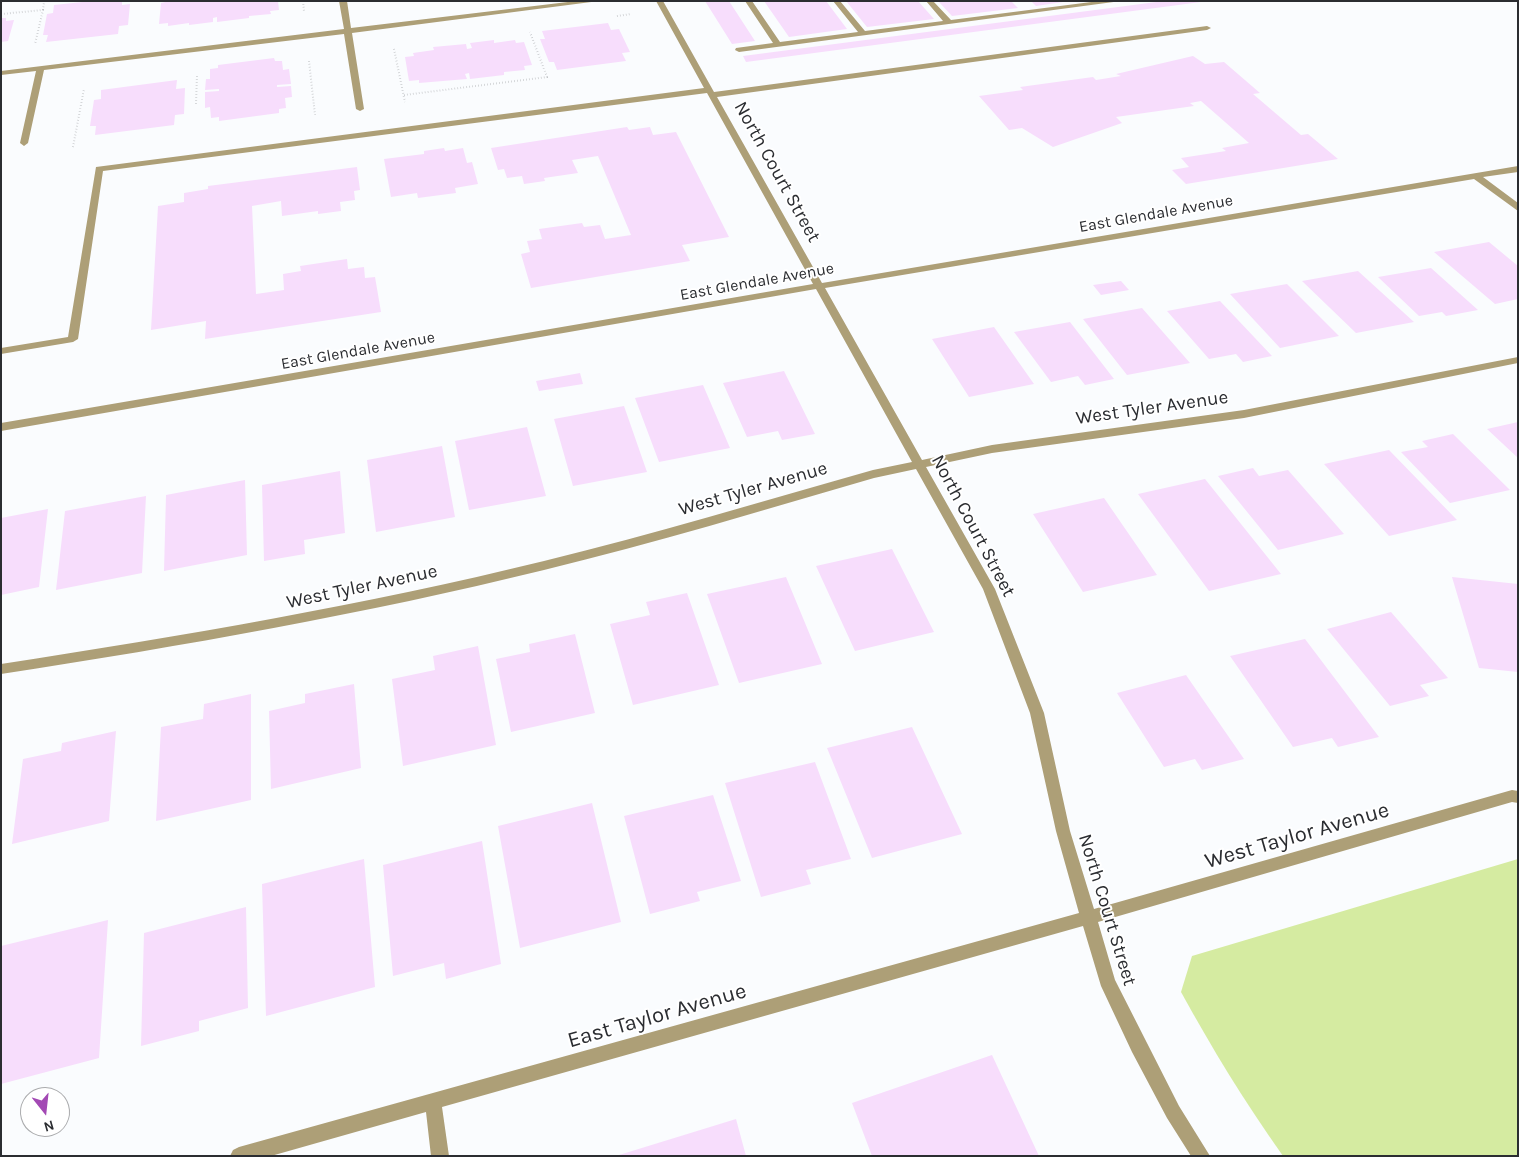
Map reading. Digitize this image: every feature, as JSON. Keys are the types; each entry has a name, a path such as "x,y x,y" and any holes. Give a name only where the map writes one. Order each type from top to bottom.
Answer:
{"street":[{"path":"344,1 360,109"},
{"path":"1,73 596,1"},
{"name":"North Court Street","path":"659,1 989,589 1037,713 1063,832 1107,981 1138,1046 1173,1112 1201,1156"},
{"path":"748,1 778,45"},
{"path":"836,1 863,34"},
{"path":"929,1 949,23"},
{"path":"739,50 949,23 1030,9 1118,1"},
{"path":"1,351 73,339 99,169 711,93 1207,28"},
{"path":"24,142 41,68"},
{"name":"East Glendale Avenue","path":"1,427 819,286 1518,169"},
{"path":"1476,176 1518,208"},
{"name":"West Tyler Avenue","path":"1,669 183,641 427,593 600,551 865,476 918,463 992,449 1244,414 1518,360"},
{"name":"West Taylor Avenue","path":"1088,918 1512,796 1518,797"},
{"name":"East Taylor Avenue","path":"239,1156 1088,918"},
{"path":"433,1102 440,1156"}],"path":[{"path":"34,50 44,2"},
{"path":"1,14 43,10"},
{"path":"404,95 547,77 528,26"},
{"path":"392,43 406,102"},
{"path":"308,53 315,115"},
{"path":"196,104 198,66"},
{"path":"74,147 85,80"}],"green space":[{"path":"1518,859 1518,1156 1283,1156 1229,1075 1181,992 1192,956"}],"building":[{"path":"92,1 122,1 122,5 130,4 128,25 119,26 118,34 46,42 48,35 43,35 47,14 53,13 54,5"},
{"path":"170,1 278,1 279,10 270,11 271,14 217,22 217,17 213,18 213,22 189,25 189,23 168,26 168,23 159,24 161,3"},
{"path":"705,1 729,1 755,41 732,44"},
{"path":"764,1 826,1 847,29 789,37"},
{"path":"846,1 918,1 934,19 867,27"},
{"path":"938,1 1011,1 1018,8 952,16"},
{"path":"1031,1 1063,1 1063,2 1036,6"},
{"path":"1164,1 1201,2 746,62 743,56"},
{"path":"1,18 6,18 6,21 14,20 8,41 1,42"},
{"path":"608,23 611,30 619,29 630,52 622,53 626,61 557,70 554,62 549,62 540,39 545,39 542,31"},
{"path":"494,40 494,43 515,40 516,43 524,42 532,65 524,66 525,70 504,72 504,75 470,79 469,73 465,74 467,79 419,83 419,80 409,81 405,57 414,56 413,53 434,50 433,47 466,44 467,49 472,48 470,43"},
{"path":"1193,56 1205,64 1224,62 1260,93 1253,94 1301,135 1308,134 1338,159 1186,184 1172,170 1189,167 1181,158 1226,151 1222,148 1249,143 1201,101 1190,103 1194,106 1116,117 1122,123 1053,147 1022,128 1009,130 979,96 1023,90 1020,87 1093,77 1096,80 1121,76 1116,74"},
{"path":"274,58 275,61 282,61 283,70 289,69 291,84 277,85 277,87 291,86 292,97 285,98 286,108 279,109 279,113 219,121 219,117 211,118 210,107 205,108 205,92 219,91 219,89 205,90 206,79 210,79 210,69 218,68 218,65"},
{"path":"177,80 176,89 185,88 184,114 175,115 174,125 95,135 96,126 90,126 94,100 101,99 101,90"},
{"path":"627,127 629,130 650,127 653,135 676,132 729,237 682,245 690,261 531,288 521,254 530,252 527,241 542,239 539,229 582,223 584,227 600,225 605,239 631,235 598,156 572,160 578,173 544,178 545,181 524,184 522,176 507,178 504,169 498,170 491,148"},
{"path":"444,148 445,151 463,148 467,163 472,162 478,184 455,188 456,193 418,198 417,193 391,197 384,159 424,154 424,151"},
{"path":"357,167 360,190 354,191 355,200 340,202 341,211 318,214 318,211 282,216 281,201 252,206 256,294 284,290 283,274 301,271 300,266 347,259 348,269 364,267 365,278 375,277 381,312 205,339 206,321 151,330 158,206 184,202 184,193 208,189 208,186"},
{"path":"1489,242 1518,266 1518,299 1495,304 1434,252"},
{"path":"1431,268 1478,310 1446,316 1442,312 1419,316 1378,277"},
{"path":"1358,271 1414,322 1356,333 1302,281"},
{"path":"1121,281 1129,290 1101,295 1093,285"},
{"path":"1287,284 1339,336 1280,348 1230,294"},
{"path":"1220,301 1272,356 1243,362 1236,354 1209,359 1167,311"},
{"path":"1142,308 1190,363 1127,375 1083,319"},
{"path":"1070,322 1114,379 1085,385 1078,376 1051,382 1014,332"},
{"path":"994,327 1034,384 969,397 932,339"},
{"path":"784,371 815,434 782,440 778,431 747,437 723,383"},
{"path":"580,373 583,384 539,391 536,381"},
{"path":"703,385 730,448 659,462 635,398"},
{"path":"624,406 647,472 573,486 554,419"},
{"path":"1518,422 1518,458 1487,429"},
{"path":"527,427 546,496 469,510 455,441"},
{"path":"1453,434 1510,490 1450,503 1401,452 1428,447 1422,441"},
{"path":"442,446 455,517 376,532 367,460"},
{"path":"1389,450 1457,520 1389,536 1324,464"},
{"path":"1253,468 1259,476 1288,470 1344,534 1278,550 1218,476"},
{"path":"340,471 345,533 304,540 305,554 264,561 262,485"},
{"path":"1205,479 1281,574 1209,591 1138,494"},
{"path":"245,480 247,555 164,571 166,495"},
{"path":"146,496 142,573 56,590 65,511"},
{"path":"1104,498 1157,575 1083,592 1033,514"},
{"path":"48,509 39,587 1,595 1,518"},
{"path":"892,549 934,632 855,651 816,566"},
{"path":"786,577 822,664 739,683 707,594"},
{"path":"1452,577 1518,584 1518,672 1479,668"},
{"path":"687,593 719,685 633,705 610,624 650,615 646,602"},
{"path":"1391,612 1448,678 1420,685 1429,696 1390,706 1327,629"},
{"path":"575,634 595,713 511,732 496,659 530,652 529,644"},
{"path":"1305,639 1379,737 1338,747 1332,738 1293,747 1230,656"},
{"path":"478,646 496,745 403,766 392,679 435,670 433,656"},
{"path":"1186,675 1244,759 1202,770 1195,759 1164,767 1117,693"},
{"path":"354,684 361,768 271,789 269,711 305,703 305,694"},
{"path":"251,694 251,800 156,821 161,727 203,719 204,704"},
{"path":"912,727 962,834 872,858 827,748"},
{"path":"116,731 109,821 12,844 23,759 61,751 62,743"},
{"path":"815,762 851,859 806,870 811,884 761,897 725,783"},
{"path":"713,795 741,881 697,892 700,901 650,914 624,816"},
{"path":"592,803 621,922 520,948 498,826"},
{"path":"482,841 501,964 446,979 444,963 393,976 383,865"},
{"path":"364,859 375,987 266,1016 262,884"},
{"path":"246,907 248,1008 199,1021 199,1031 141,1046 144,933"},
{"path":"108,920 99,1058 1,1084 1,946"},
{"path":"992,1055 1039,1156 872,1156 852,1103"},
{"path":"736,1119 746,1156 619,1156 619,1155"}]}
